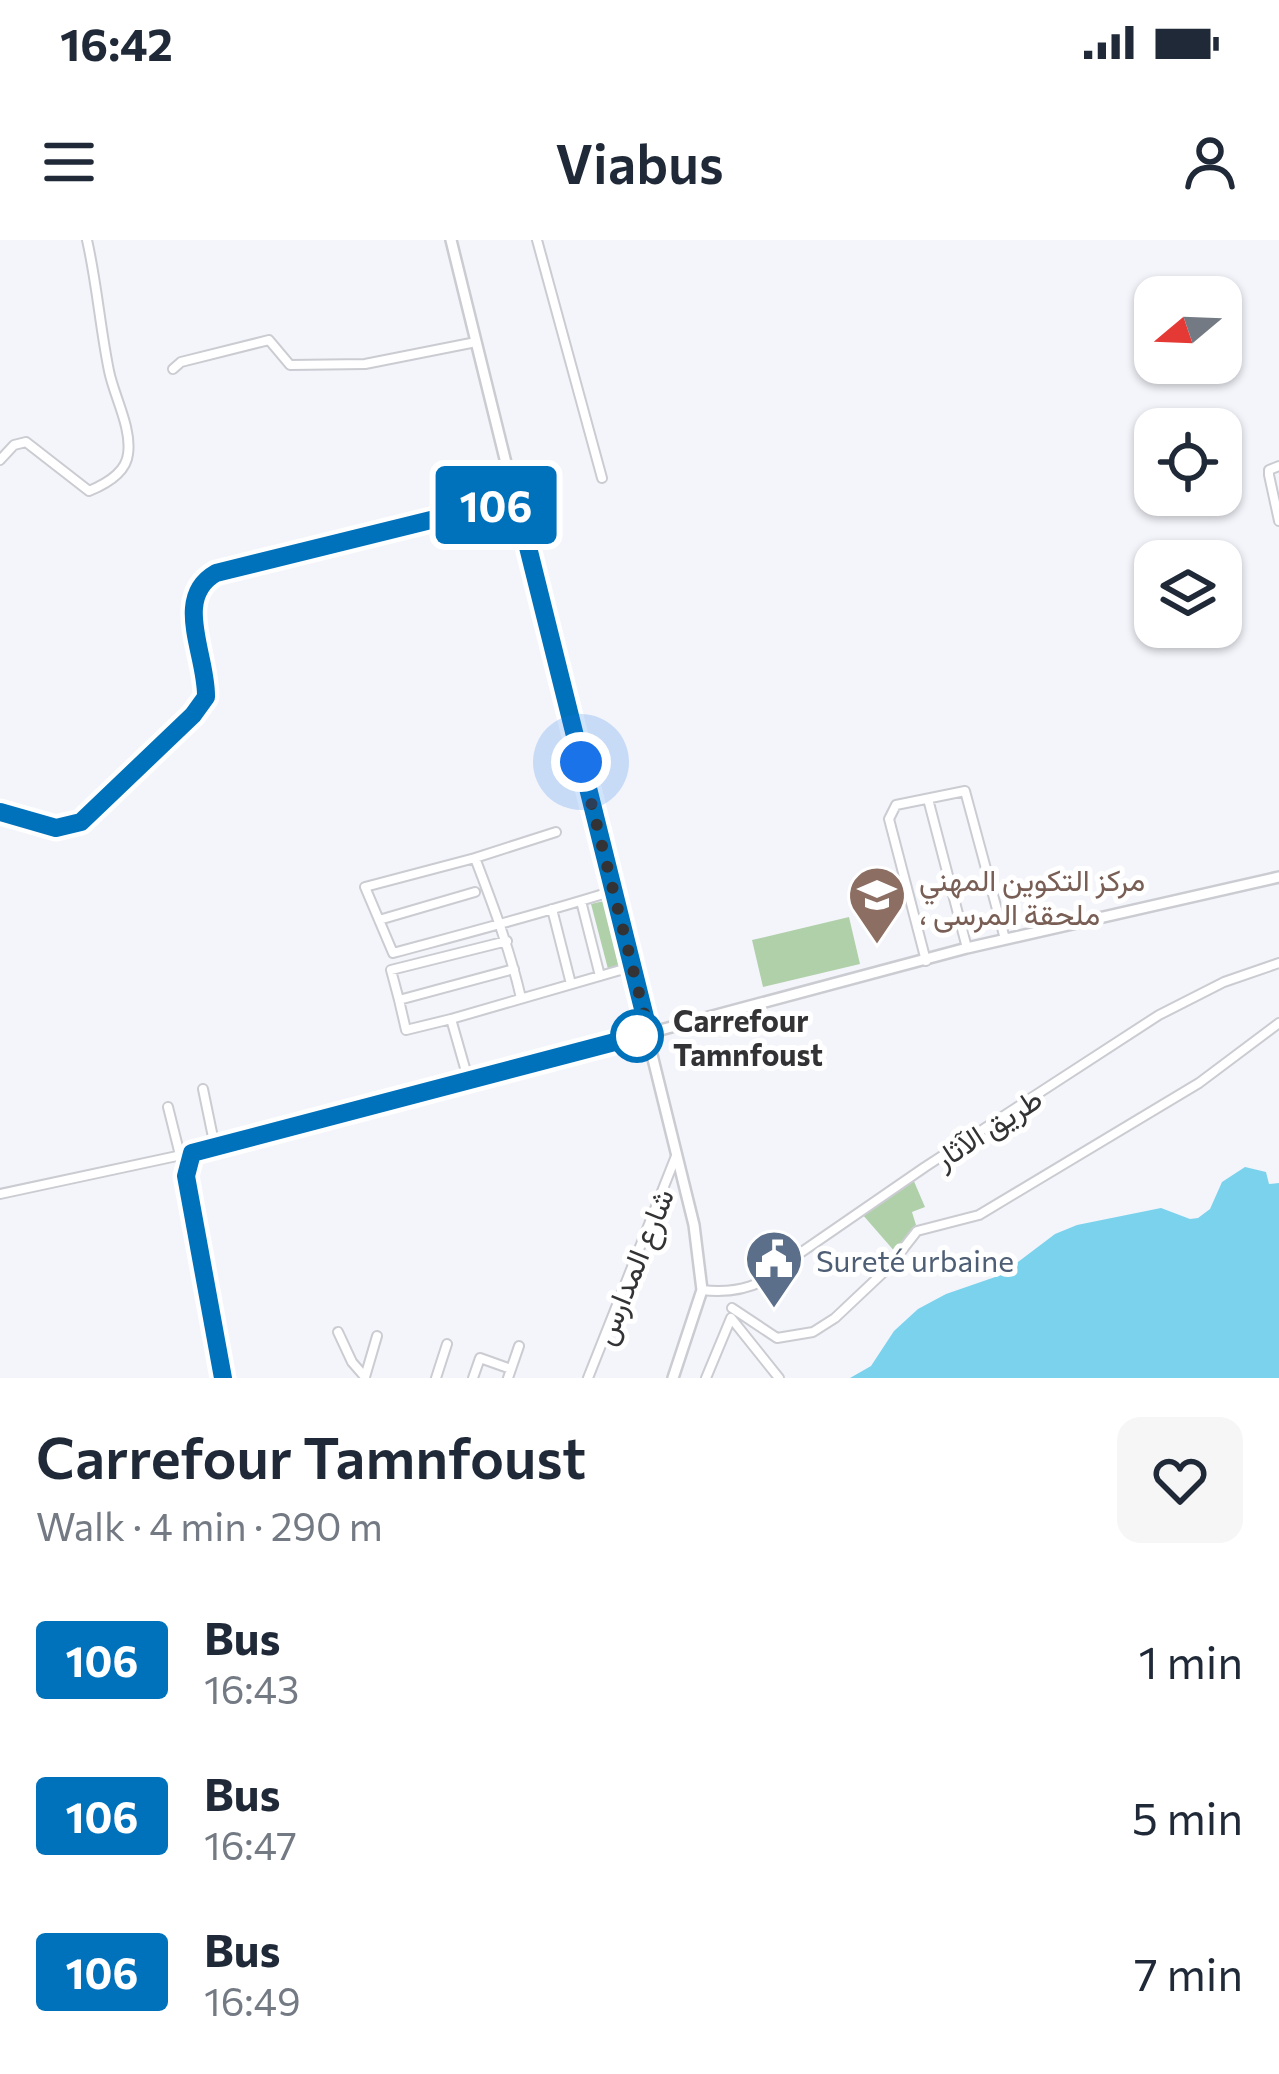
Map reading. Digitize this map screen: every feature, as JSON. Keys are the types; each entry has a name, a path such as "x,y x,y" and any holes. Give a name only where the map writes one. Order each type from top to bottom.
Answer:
{"main road":[{"path":"451,240 698,1246 702,1290 673,1378"},
{"path":"649,1033 967,948 1279,877"}],"street":[{"path":"0,460 14,445 26,442 89,490 108,482 125,466 128,443 108,366 87,240"},
{"path":"537,240 602,478"},
{"path":"173,369 181,362 269,340 290,365 365,364 476,342"},
{"path":"1279,466 1269,470 1269,475 1279,521"},
{"path":"0,812 56,828 81,822 193,715 206,697 204,657 191,605 202,581 216,573 516,499"},
{"path":"926,961 889,819 896,805 963,791 969,797 1005,939"},
{"path":"928,798 967,948"},
{"path":"556,832 365,887 393,953 614,890"},
{"path":"475,858 507,941 521,998"},
{"path":"379,920 476,892"},
{"path":"581,901 599,976"},
{"path":"553,910 571,984"},
{"path":"507,941 391,970 406,1030 633,967"},
{"name":"طريق الآثار","path":"728,1293 777,1275 790,1260 925,1167 1160,1015 1224,982 1279,963"},
{"path":"399,1000 514,969"},
{"path":"451,1019 469,1082"},
{"path":"734,1313 777,1338 813,1332 875,1282 917,1232 979,1215 1198,1083 1279,1023"},
{"path":"0,1194 192,1153 649,1033"},
{"path":"203,1089 215,1147"},
{"path":"168,1107 180,1155"},
{"path":"192,1153 186,1176 223,1378"},
{"name":"شارع المدارس","path":"588,1378 677,1154"},
{"path":"702,1290 728,1293 734,1313 779,1378"},
{"path":"706,1378 734,1313"},
{"path":"338,1332 365,1377 376,1336"},
{"path":"436,1378 447,1344"},
{"path":"473,1378 480,1358 509,1374 519,1346"}],"green space":[{"path":"604,901 621,966 608,969 591,904"},
{"path":"849,917 860,964 763,987 752,940"},
{"path":"913,1179 925,1207 912,1212 916,1225 896,1253 862,1214"}],"water":[{"path":"1245,1167 1266,1172 1269,1184 1279,1183 1279,1378 850,1378 871,1366 894,1331 918,1309 1001,1275 1055,1234 1161,1208 1198,1218 1210,1209 1222,1182"}],"bus line":[{"name":"106","path":"0,812 56,828 81,822 193,715 206,697 204,657 191,605 202,581 216,573 516,499 649,1033 192,1153 186,1176 223,1378"}],"place":[{"name":"مركز التكوين المهني ، ملحقة المرسى","path":"877,946"},
{"name":"Carrefour Tamnfoust","path":"637,1036"},
{"name":"Sureté urbaine","path":"774,1310"}],"route":[{"path":"581,762 649,1033 637,1036"}]}
